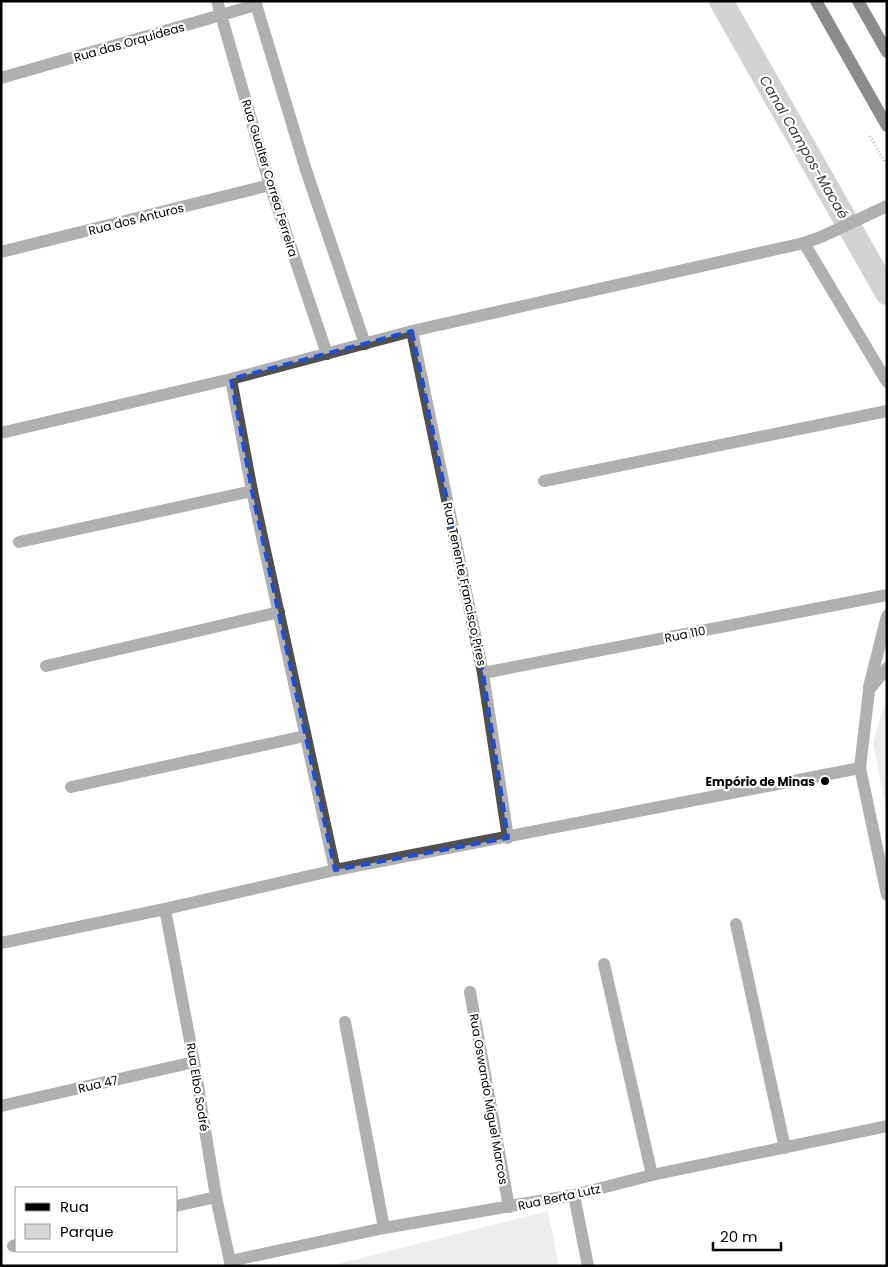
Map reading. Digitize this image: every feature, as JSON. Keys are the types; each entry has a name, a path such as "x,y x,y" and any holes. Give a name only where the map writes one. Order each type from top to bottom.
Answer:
{"main road":[{"path":"816,1 887,126"},
{"path":"858,1 887,52"}],"street":[{"name":"Rua Gualter Correa Ferreira","path":"217,1 270,185 327,354"},
{"name":"Rua das Orquídeas","path":"1,78 222,15 256,3"},
{"path":"256,3 306,170 364,344"},
{"name":"Rua dos Anturos","path":"1,252 270,185"},
{"path":"1,434 327,354 412,331 804,243 887,206"},
{"path":"804,243 887,382"},
{"name":"Rua Tenente Francisco Pires","path":"412,331 483,674 508,838"},
{"path":"231,378 252,491 335,870"},
{"path":"544,481 887,411"},
{"path":"19,542 252,491"},
{"name":"Rua 110","path":"483,674 887,595"},
{"path":"46,666 279,612"},
{"path":"887,616 869,690 860,768 887,895"},
{"path":"869,690 887,668"},
{"path":"71,787 305,736"},
{"path":"1,943 164,909 335,870 508,838 860,768"},
{"name":"Rua Elbo Sodré","path":"164,909 194,1062 216,1197 230,1263"},
{"path":"736,924 785,1148"},
{"path":"604,964 652,1174"},
{"name":"Rua Oswando Miguel Marcos","path":"470,992 509,1207"},
{"path":"345,1022 384,1228"},
{"name":"Rua 47","path":"1,1106 194,1062"},
{"name":"Rua Berta Lutz","path":"230,1263 384,1228 574,1195 652,1174 887,1126"},
{"path":"574,1195 588,1266"},
{"path":"178,1206 216,1197"}],"highlighted area":[{"path":"412,331 483,673 508,838 335,870 252,491 231,379"}],"green space":[{"path":"887,696 887,814 873,743"},
{"path":"548,1211 559,1266 329,1266"}],"waterway":[{"name":"Canal Campos-Macaé","path":"721,1 887,293"}],"place":[{"name":"Empório de Minas","path":"825,781"}]}
